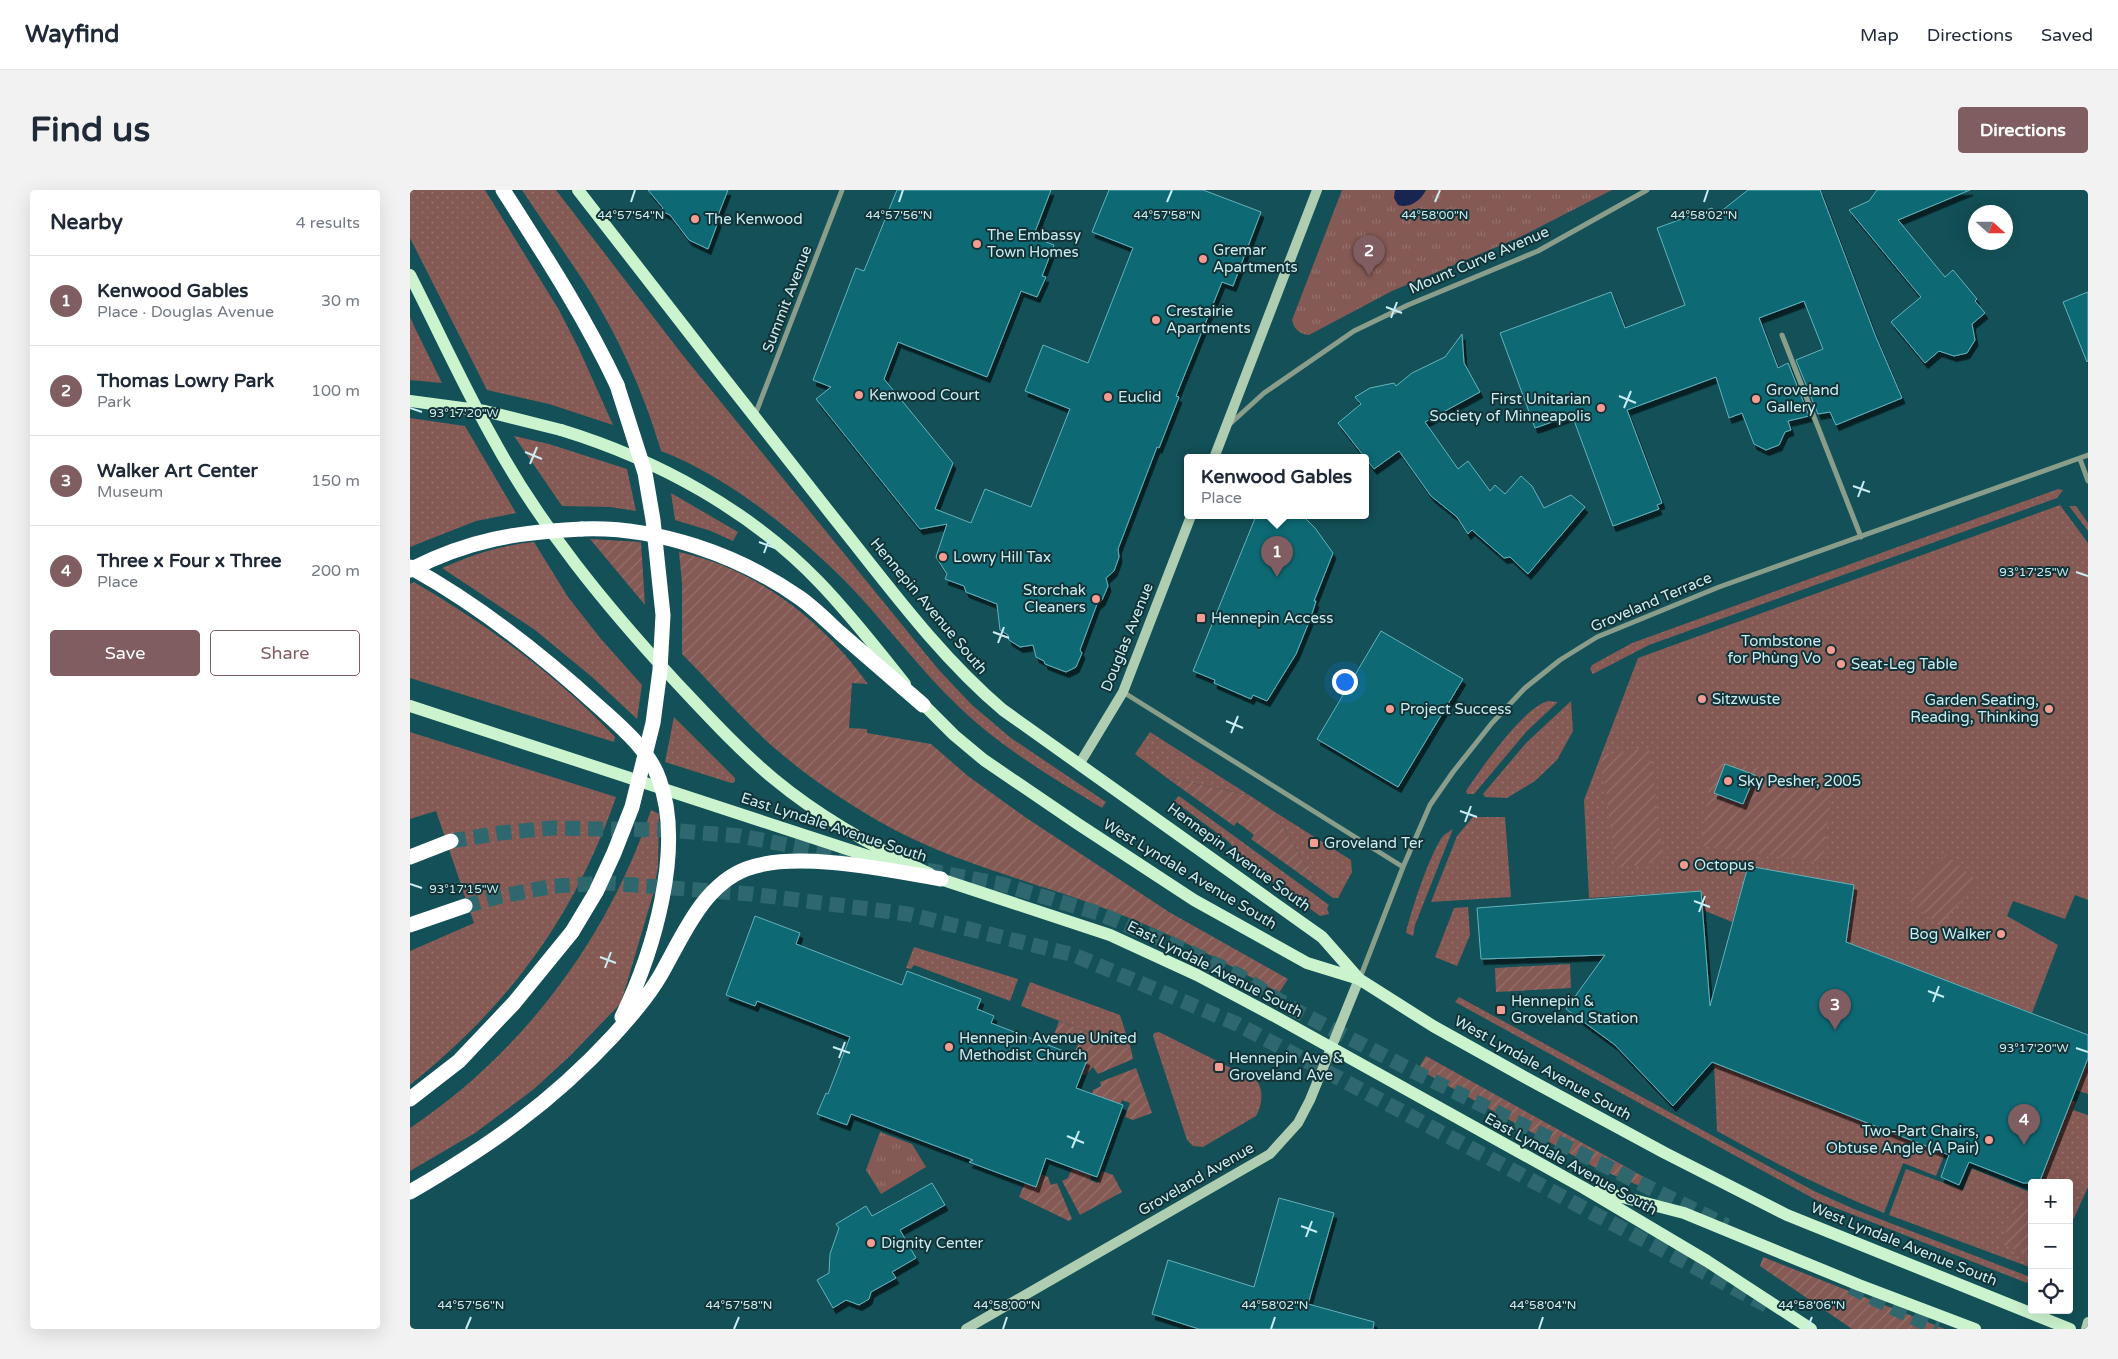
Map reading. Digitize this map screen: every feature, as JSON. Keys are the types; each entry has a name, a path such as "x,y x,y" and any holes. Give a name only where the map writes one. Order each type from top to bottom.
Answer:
{"highway":[{"path":"410,1099 459,1061 514,1003 572,932 596,892 632,807 653,723 660,670 663,615 654,520 645,473 617,385 597,342 568,291 503,190"},
{"path":"410,569 449,552 489,539 534,532 582,529 627,531 671,540 714,554 752,570 800,598 923,705"},
{"path":"410,569 487,615 578,688 640,749 656,772 662,787 669,831 663,895 646,962 614,1034"},
{"path":"410,857 451,841"},
{"path":"410,1192 470,1156 518,1123 572,1077 614,1034 649,992 702,904 734,874 764,864 801,861 883,870 941,879"},
{"path":"410,925 465,906"}],"main road":[{"name":"Hennepin Avenue South","path":"578,190 754,417 953,663 1003,710 1322,936 1359,979"},
{"path":"410,275 491,436 519,481 564,549 638,641 738,746 774,780 818,812 850,832 893,856 941,879"},
{"name":"West Lyndale Avenue South","path":"410,401 485,411 561,430 622,452 676,476 732,511 764,534 818,581 848,613 923,705 954,735 984,760 1194,900 1307,963 1359,979 1434,1026 1571,1103 1787,1215 2070,1329"},
{"name":"East Lyndale Avenue South","path":"410,706 1110,935 1196,975 1584,1188 1707,1261 1810,1329"},
{"path":"1584,1188 1684,1214 1859,1285 1975,1329"}],"street":[{"name":"Summit Avenue","path":"754,417 842,190"},
{"name":"Mount Curve Avenue","path":"1227,426 1264,393 1354,331 1408,305 1538,251 1647,190"},
{"path":"1216,454 1316,191"},
{"path":"1782,335 1861,537"},
{"name":"Groveland Terrace","path":"1359,979 1403,867 1430,805 1452,772 1492,723 1526,688 1560,660 1597,637 1658,610 2088,456"},
{"path":"2080,459 2088,482"},
{"name":"Douglas Avenue","path":"1080,763 1123,692 1190,519"},
{"path":"1123,692 1403,867"},
{"name":"Groveland Avenue","path":"966,1329 1270,1154 1298,1123 1359,979"},
{"path":"2086,1329 2088,1322"}],"green space":[{"path":"410,190 485,190 559,310 579,349 613,425 549,404 487,390 410,238"},
{"path":"522,190 556,190 681,353 938,669 972,705 1011,738 1106,802 1102,808 1028,762 976,723 930,677 846,582 783,525 760,507 711,475 661,451 638,385 608,322 584,282"},
{"path":"1342,190 1612,190 1518,238 1392,291 1309,335 1302,334 1294,326 1292,320"},
{"path":"410,317 414,326 442,383 410,380"},
{"path":"410,418 465,426 516,513 476,521 410,547"},
{"path":"514,436 549,444 627,469 636,511 610,507 562,506"},
{"path":"2058,489 2063,490 2057,498 1649,645 1593,674 1590,669 1592,665 1632,643"},
{"path":"671,493 738,532 733,541 711,531 675,520"},
{"path":"2060,505 2088,543 2088,900 2075,895 2065,919 2013,901 2007,916 2058,945 2032,1013 1846,942 1853,885 1748,866 1732,922 1703,910 1701,891 1589,898 1584,800 1638,658"},
{"path":"2069,506 2076,506 2088,523 2088,531"},
{"path":"590,539 641,542 645,605"},
{"path":"534,542 568,597 601,639 642,685 637,719 592,677 535,630 442,568 487,551"},
{"path":"679,552 708,560 761,584 786,600 830,639 868,684 852,683 849,728 867,729 867,733 931,744 968,776 1025,817 1169,912 1288,979 1279,993 1216,958 1151,927 1079,899 972,863 919,842 861,811 815,780 760,735 682,654 682,583"},
{"path":"414,582 469,616 545,672 569,692 615,737 614,742 410,678 410,584"},
{"path":"1548,701 1558,702 1527,731 1474,794 1467,794 1468,788 1504,739 1527,714"},
{"path":"1571,701 1573,731 1557,760 1535,781 1507,798 1485,797 1483,794 1526,743"},
{"path":"674,717 735,778 735,782 731,783 665,762"},
{"path":"410,732 616,797 599,841 580,882 534,956 508,991 478,1023 446,1055 410,1085 410,951 474,923 436,811 410,819"},
{"path":"1150,732 1249,795 1167,778 1135,754"},
{"path":"1649,748 1664,861 1616,868 1601,755"},
{"path":"1713,761 1834,778 1822,862 1701,846"},
{"path":"1167,778 1249,795 1275,812 1318,887 1251,839 1254,835 1237,822 1234,826"},
{"path":"1179,796 1329,905 1327,908 1329,914 1320,916 1247,863 1228,841 1174,801"},
{"path":"651,810 659,814 658,866 654,891 621,1003 570,1056 534,1089 475,1133 410,1171 410,1128 451,1098 489,1065 524,1028 556,989 585,948 611,904 633,858"},
{"path":"1275,812 1351,860 1352,872 1338,898 1333,898 1318,887"},
{"path":"1473,817 1505,817 1511,897 1431,902 1457,836"},
{"path":"1453,829 1415,925 1413,936 1406,933 1421,883 1438,844 1443,836"},
{"path":"1946,854 1978,882 1939,926 1908,899"},
{"path":"1468,907 1470,935 1457,966 1435,957 1454,908"},
{"path":"914,947 1018,979 1010,1001 914,965 911,969 906,968"},
{"path":"1570,964 1571,988 1496,992 1495,968"},
{"path":"1030,982 1120,1015 1131,1049 1021,1006"},
{"path":"1459,997 1814,1191 1854,1209 2028,1276 2028,1281 2027,1283 1818,1201 1455,1002"},
{"path":"1059,1021 1131,1049 1133,1059 1098,1074 1093,1067 1085,1075 1081,1074 1087,1060 1074,1054 1078,1044 1054,1035"},
{"path":"1159,1032 1257,1081 1261,1089 1261,1098 1260,1108 1256,1116 1203,1147 1193,1146 1187,1140 1153,1036 1154,1033"},
{"path":"1426,1056 1644,1177 1640,1186 1594,1167 1418,1069"},
{"path":"2088,1058 2088,1094 2076,1090"},
{"path":"1714,1063 1945,1153 1936,1176 1903,1163 1884,1213 1799,1175 1717,1131"},
{"path":"1136,1068 1152,1113 1133,1120 1125,1117 1130,1103 1122,1100 1120,1105 1092,1094 1093,1090 1101,1086 1100,1082"},
{"path":"2071,1100 2076,1102 2073,1110 2088,1115 2088,1187 2073,1220 2073,1179 2041,1179"},
{"path":"880,1132 912,1144 926,1167 881,1194 866,1170"},
{"path":"1072,1168 1092,1175 1090,1180 1097,1183 1102,1171 1113,1175 1122,1192 1080,1215 1062,1181 1068,1178"},
{"path":"1971,1168 2028,1191 2028,1267 1889,1215 1906,1169 1963,1190"},
{"path":"1041,1174 1048,1177 1051,1185 1057,1183 1072,1219 1069,1221 1019,1197 1025,1183 1036,1187"},
{"path":"2018,1199 2028,1203 2028,1254 2001,1244"},
{"path":"1763,1257 1945,1329 1852,1329 1760,1266"}],"water":[{"path":"1395,190 1426,190 1415,203 1402,206 1398,205 1394,198"}],"building":[{"name":"The Kenwood","path":"648,190 728,190 708,249 689,240 670,215 661,211 663,208"},
{"path":"897,190 1051,190 1033,237 1054,245 1042,276 1046,277 1037,297 1021,291 987,377 898,342 884,379 953,463 935,509 971,523 985,489 1031,507 1070,409 1025,391 1043,345 1088,363 1133,248 1092,232 1109,190 1203,190 1261,212 1233,286 1222,282 1176,396 1179,397 1159,448 1157,447 1118,549 1119,557 1114,571 1106,578 1108,586 1102,600 1097,604 1080,650 1082,653 1076,667 1066,672 1045,664 1044,661 1036,657 1033,645 1020,647 1009,640 1008,635 1000,630 997,604 966,592 964,586 945,579 947,574 936,557 947,524 920,529 816,399 831,387 813,380 856,268 864,271"},
{"path":"1748,190 1820,190 1875,335 1902,398 1836,425 1830,412 1818,414 1796,360 1823,349 1804,301 1759,318 1778,368 1788,363 1809,416 1788,421 1791,430 1785,432 1779,445 1766,450 1754,444 1742,413 1729,418 1716,377 1627,410 1662,503 1657,505 1659,509 1613,526 1572,415 1535,428 1500,333 1611,292 1625,328 1685,305 1657,228 1712,208 1715,216"},
{"path":"1877,190 1970,190 1898,220 1945,277 1953,270 1977,299 1975,301 1985,313 1972,324 1975,340 1967,353 1954,356 1939,351 1925,363 1891,322 1921,297 1849,210 1869,201"},
{"path":"2088,292 2088,361 2087,362 2063,302"},
{"path":"1462,334 1464,363 1480,392 1425,422 1458,469 1468,461 1490,491 1495,485 1505,494 1521,476 1532,486 1544,508 1571,495 1585,507 1528,574 1510,557 1504,558 1472,530 1468,534 1457,517 1431,496 1399,451 1374,469 1369,463 1369,454 1362,454 1338,423 1361,404 1355,397 1370,388 1394,383 1396,386 1412,373 1445,357"},
{"path":"1255,519 1306,519 1333,553 1296,654 1267,701 1253,695 1251,699 1214,683 1215,680 1193,671"},
{"name":"Project Success","path":"1381,631 1463,679 1398,787 1317,739"},
{"path":"1725,764 1755,775 1743,804 1714,793"},
{"path":"1748,866 1854,885 1846,942 2088,1035 2088,1058 2041,1179 2028,1179 2028,1183 2023,1183 1969,1162 1959,1185 1941,1177 1949,1155 1712,1062 1673,1106 1615,1045 1566,1009 1605,955 1481,959 1477,908 1701,891 1710,1006"},
{"name":"Hennepin Avenue United Methodist Church","path":"755,916 800,933 796,944 902,985 907,971 981,999 977,1009 994,1016 991,1023 1087,1060 1076,1088 1123,1105 1097,1177 1046,1158 1036,1187 969,1162 973,1160 851,1114 847,1125 817,1114 826,1093 828,1094 850,1037 757,1001 755,1006 726,995"},
{"name":"Dignity Center","path":"932,1183 945,1205 900,1230 916,1258 892,1272 896,1278 871,1292 869,1299 859,1305 846,1300 833,1308 817,1280 829,1273 830,1254 839,1228 836,1224 866,1206 872,1216"},
{"path":"1279,1198 1334,1213 1308,1304 1374,1322 1373,1329 1199,1329 1152,1314 1168,1260 1254,1287"}],"tunnel":[{"path":"451,841 500,833 552,828 667,830 740,836 870,860"},
{"path":"927,870 1001,884 1098,913 1170,943 1238,975 1295,1010 1417,1073 1727,1226"},
{"path":"465,906 497,897 554,886 608,883 751,894 908,914 1074,955 1237,1024 1768,1306"},
{"path":"1851,1287 1937,1329"}],"place":[{"name":"The Kenwood","path":"695,219"},
{"name":"The Embassy Town Homes","path":"977,244"},
{"name":"Gremar Apartments","path":"1203,259"},
{"name":"Thomas Lowry Park","path":"1369,276"},
{"name":"Crestairie Apartments","path":"1156,320"},
{"name":"Kenwood Court","path":"859,395"},
{"name":"Euclid","path":"1108,397"},
{"name":"Groveland Gallery","path":"1756,399"},
{"name":"First Unitarian Society of Minneapolis","path":"1601,408"},
{"name":"Lowry Hill Tax","path":"943,557"},
{"name":"Kenwood Gables","path":"1277,577"},
{"name":"Storchak Cleaners","path":"1096,599"},
{"name":"Hennepin Access","path":"1201,618"},
{"name":"Tombstone for Phùng Vo","path":"1831,650"},
{"name":"Seat-Leg Table","path":"1841,664"},
{"name":"Sitzwuste","path":"1702,699"},
{"name":"Project Success","path":"1390,709"},
{"name":"Garden Seating, Reading, Thinking","path":"2049,709"},
{"name":"Sky Pesher, 2005","path":"1728,781"},
{"name":"Groveland Ter","path":"1314,843"},
{"name":"Octopus","path":"1684,865"},
{"name":"Bog Walker","path":"2001,934"},
{"name":"Hennepin & Groveland Station","path":"1501,1010"},
{"name":"Walker Art Center","path":"1835,1030"},
{"name":"Hennepin Avenue United Methodist Church","path":"949,1047"},
{"name":"Hennepin Ave & Groveland Ave","path":"1219,1067"},
{"name":"Two-Part Chairs, Obtuse Angle (A Pair)","path":"1989,1140"},
{"name":"Three x Four x Three","path":"2024,1145"},
{"name":"Dignity Center","path":"871,1243"}]}
